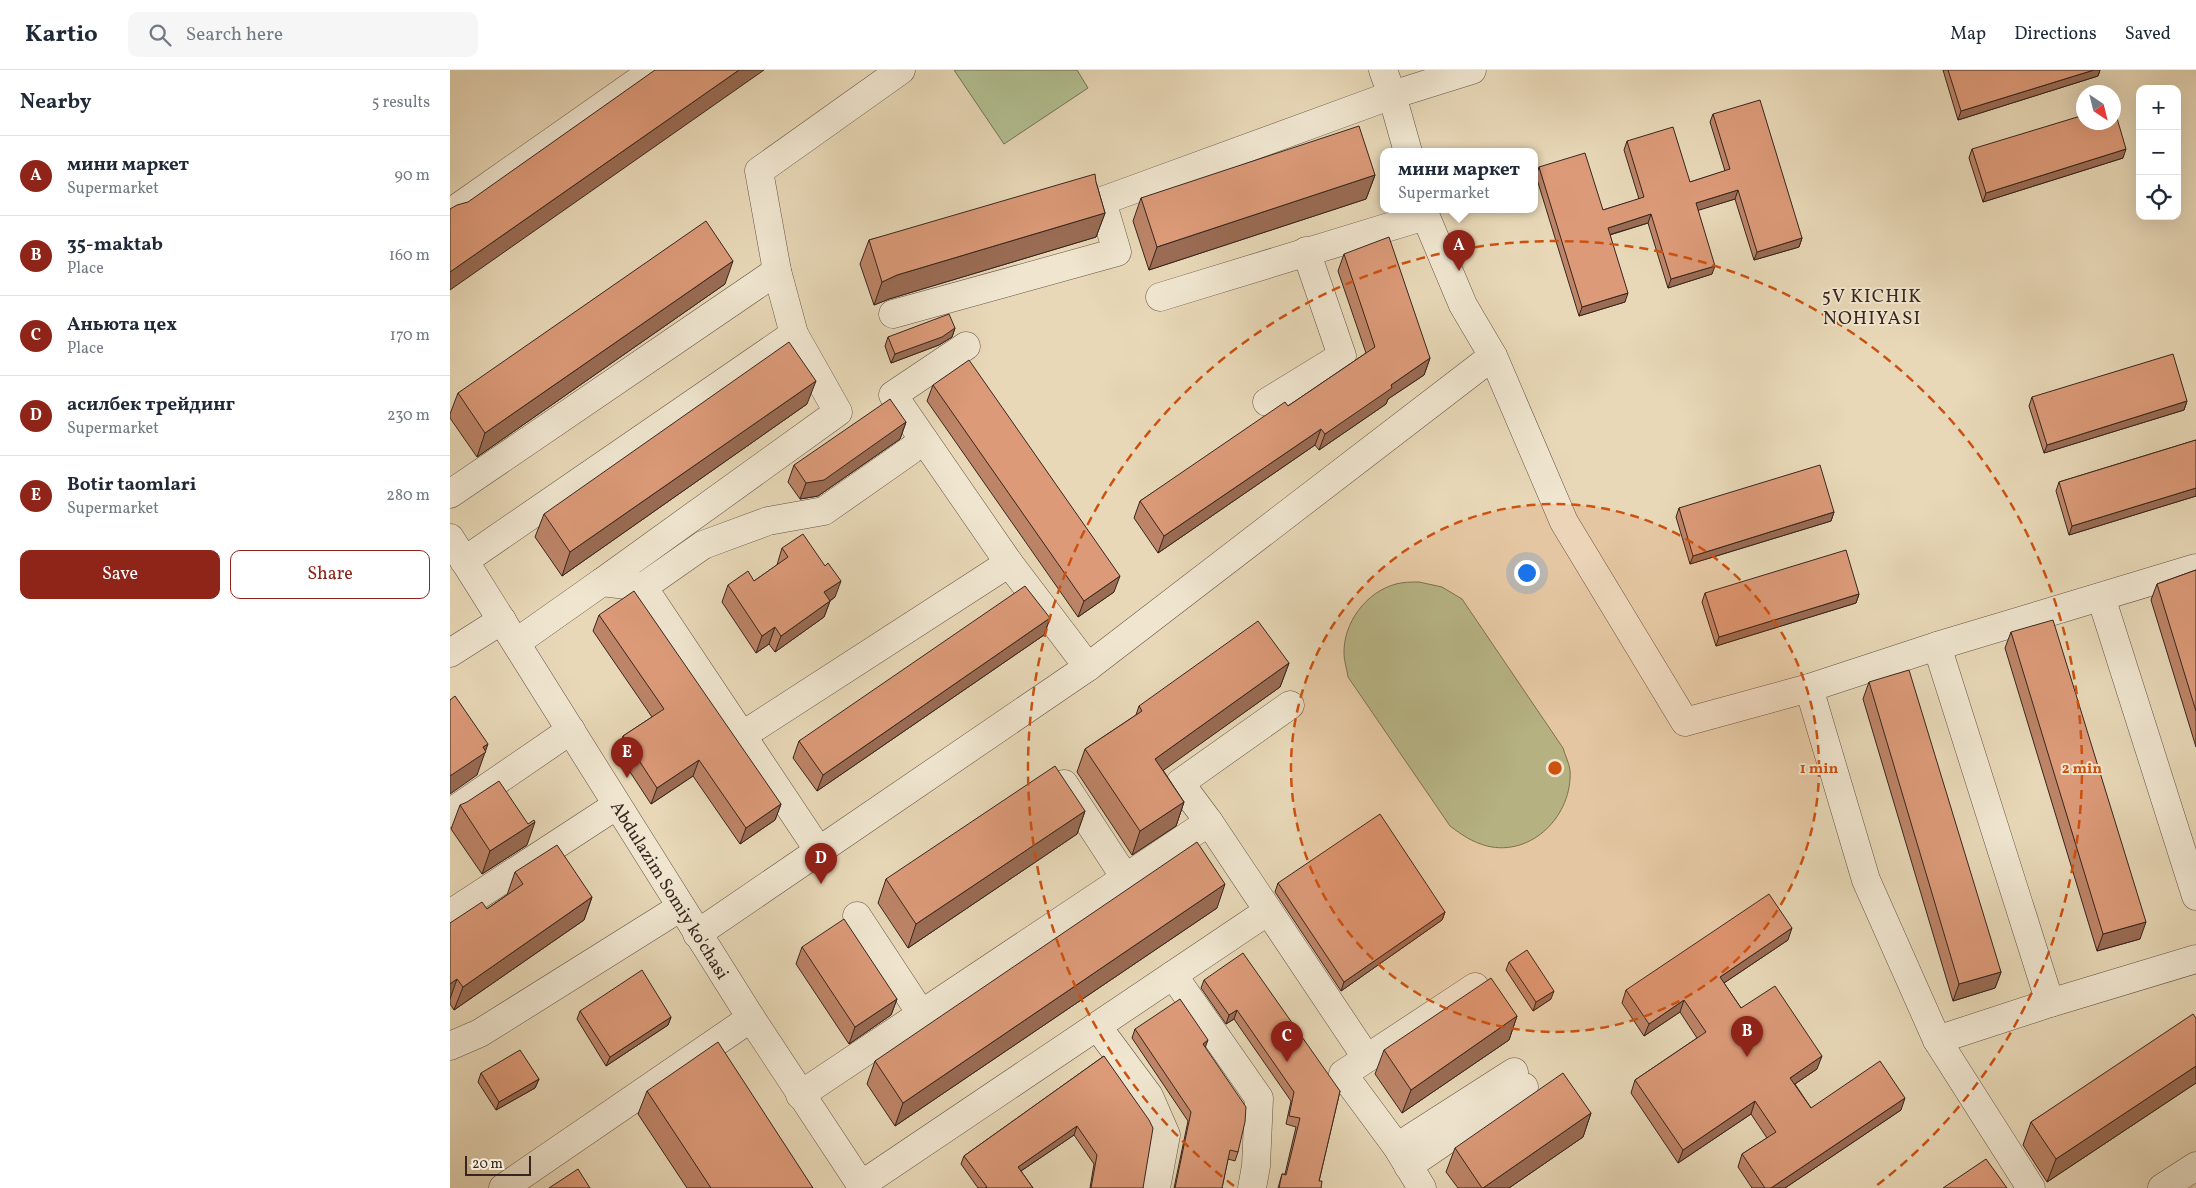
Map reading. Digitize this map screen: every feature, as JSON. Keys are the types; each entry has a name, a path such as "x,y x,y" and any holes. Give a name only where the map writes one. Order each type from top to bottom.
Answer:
{"street":[{"path":"450,213 654,70"},
{"path":"517,642 838,412 794,334 777,271 759,171 901,70"},
{"path":"893,314 1116,252 1102,201 1388,82 1472,70"},
{"path":"1388,82 1407,148"},
{"path":"1160,297 1424,213 1463,305 1493,356 1564,522 1685,722 1809,688 1937,646 2196,568"},
{"path":"1268,402 1342,356 1306,251"},
{"path":"450,494 777,271"},
{"path":"464,561 794,334"},
{"path":"966,346 894,395 1009,563 1088,667"},
{"path":"697,934 1088,667 1493,356"},
{"path":"602,582 643,587 703,545 768,521 824,511 911,450 923,439"},
{"name":"Abdulazim Somiy ko'chasi","path":"450,538 517,642 697,934 800,1095 862,1187"},
{"path":"743,735 1009,563"},
{"path":"643,587 819,851"},
{"path":"2101,597 2196,896"},
{"path":"450,654 502,620"},
{"path":"1937,646 2050,1003"},
{"path":"1809,688 1866,880 1937,1040 2031,1188"},
{"path":"1290,705 1180,783 1209,822 1366,1057"},
{"path":"450,813 571,730"},
{"path":"1060,779 1126,879"},
{"path":"450,914 617,805"},
{"path":"800,1095 1209,822"},
{"path":"450,1046 480,1033 681,908"},
{"path":"862,1187 1268,910"},
{"path":"857,916 922,1015"},
{"path":"1937,1040 2050,1003 2196,959"},
{"path":"1174,975 1259,1098 1256,1166 1252,1188"},
{"path":"1474,987 1343,1074 1409,1167 1519,1080"},
{"path":"503,1188 751,1018"},
{"path":"1097,1026 1149,1096 1166,1135 1156,1188"},
{"path":"2162,1188 2196,1166"}],"green space":[{"path":"954,70 1077,70 1088,88 1004,144"},
{"path":"1419,582 1442,587 1462,599 1563,748 1570,770 1569,787 1565,802 1557,817 1534,839 1504,848 1487,846 1467,838 1450,826 1348,677 1344,657 1345,642 1347,631 1358,610 1366,601 1385,588 1399,583"}],"building":[{"path":"655,70 739,70 450,272 450,209 468,202"},
{"path":"1948,70 2094,70 1961,111"},
{"path":"1760,100 1802,238 1757,252 1738,190 1696,203 1715,266 1671,279 1651,214 1608,228 1628,293 1582,307 1539,167 1585,153 1603,210 1644,197 1627,141 1673,127 1690,182 1730,169 1713,114"},
{"path":"2076,117 2076,130 2120,130 2126,149 1986,193 1972,149"},
{"path":"1359,126 1375,175 1157,247 1141,198"},
{"path":"1095,174 1105,213 897,275 882,282 869,240"},
{"path":"706,221 733,261 485,433 458,393"},
{"path":"1389,237 1430,358 1391,385 1392,388 1325,434 1321,429 1164,536 1140,501 1285,402 1288,406 1375,347 1344,254"},
{"path":"949,314 955,328 942,337 895,354 888,337"},
{"path":"789,342 816,381 570,552 544,514"},
{"path":"2173,354 2187,401 2047,445 2032,397"},
{"path":"969,360 1120,576 1084,601 933,385"},
{"path":"890,399 906,422 824,480 806,483 794,465"},
{"path":"2196,440 2196,488 2072,526 2059,482"},
{"path":"1820,465 1834,512 1693,556 1679,508"},
{"path":"803,534 825,566 828,563 841,581 824,592 830,601 781,636 775,627 762,636 728,585 748,571 754,581 788,557 782,548"},
{"path":"1846,550 1859,594 1719,637 1705,593"},
{"path":"2196,570 2196,711 2157,584"},
{"path":"1025,586 1050,618 823,775 799,741"},
{"path":"634,591 781,804 746,828 699,760 657,788 623,736 664,709 599,615"},
{"path":"2053,620 2146,922 2103,934 2011,632"},
{"path":"1258,621 1289,663 1155,759 1184,802 1140,831 1085,749 1142,711 1139,706"},
{"path":"1909,670 2001,972 1959,984 1869,682"},
{"path":"455,696 488,744 483,747 486,752 450,776 450,700"},
{"path":"1055,766 1085,811 916,924 886,879"},
{"path":"499,781 528,824 534,820 535,822 490,851 460,805"},
{"path":"1380,814 1445,912 1344,982 1278,883"},
{"path":"1197,842 1225,884 903,1103 875,1061"},
{"path":"557,845 592,897 463,987 457,979 450,984 450,923 482,902 487,909 523,884 515,872"},
{"path":"1769,894 1792,928 1720,977 1741,1008 1775,986 1822,1056 1790,1078 1811,1108 1880,1061 1905,1098 1771,1188 1765,1188 1742,1154 1776,1132 1755,1101 1683,1150 1635,1080 1706,1032 1684,1000 1649,1024 1626,990"},
{"path":"844,919 897,999 855,1027 802,947"},
{"path":"1527,950 1554,991 1536,1002 1509,962"},
{"path":"1243,953 1340,1091 1319,1181 1322,1181 1321,1188 1279,1188 1282,1174 1286,1175 1300,1118 1289,1116 1294,1092 1237,1010 1229,1015 1204,980"},
{"path":"642,970 671,1017 610,1057 580,1011"},
{"path":"1491,978 1517,1016 1411,1090 1384,1050"},
{"path":"1180,999 1208,1040 1203,1044 1246,1107 1245,1122 1238,1152 1230,1150 1222,1188 1175,1188 1191,1112 1135,1029"},
{"path":"2193,1014 2196,1018 2196,1066 2056,1159 2031,1122"},
{"path":"718,1042 813,1188 711,1188 647,1091"},
{"path":"520,1050 539,1079 499,1102 481,1073"},
{"path":"1104,1056 1153,1128 1143,1188 1091,1188 1097,1155 1077,1126 1018,1167 1033,1188 985,1188 987,1187 964,1156"},
{"path":"1563,1073 1591,1113 1482,1188 1455,1148"},
{"path":"1986,1159 2007,1188 1943,1188"},
{"path":"578,1169 590,1188 549,1188"}],"place":[{"name":"мини маркет","path":"1459,271"},
{"name":"Botir taomlari","path":"627,778"},
{"name":"асилбек трейдинг","path":"821,884"},
{"name":"35-maktab","path":"1747,1057"},
{"name":"Аньюта цех","path":"1287,1062"}],"district":[{"name":"5V KICHIK NOHIYASI","path":"1872,306"}]}
